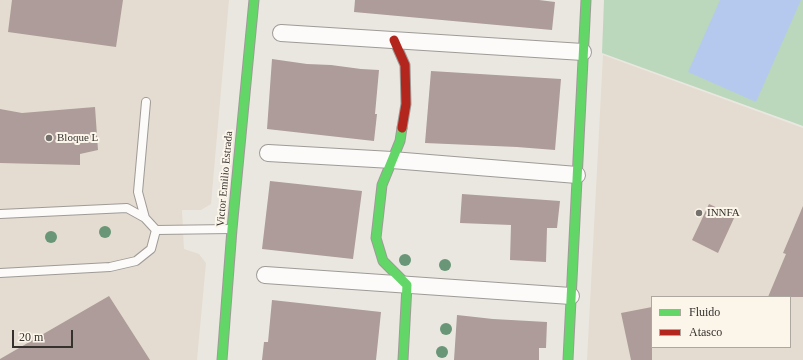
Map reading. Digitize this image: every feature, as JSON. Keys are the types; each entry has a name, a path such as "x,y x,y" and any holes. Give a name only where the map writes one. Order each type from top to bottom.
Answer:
{"street":[{"name":"Victor Emilio Estrada","path":"222,360 232,229 254,0"},
{"path":"568,360 586,0"},
{"path":"281,34 583,52"},
{"path":"394,40 405,65 406,104 400,141 382,185 376,238 383,261 407,285 403,360"},
{"path":"268,153 392,160 577,175"},
{"path":"265,275 571,296"}],"lane":[{"path":"145,218 138,192 146,102"},
{"path":"0,214 127,208 145,218 156,230 232,229"},
{"path":"0,273 110,267 136,261 151,249 156,230"}],"shaded area":[{"path":"0,0 229,0 211,204 201,210 182,210 184,249 199,254 206,263 197,360 0,360"},
{"name":"INNFA","path":"603,55 803,128 803,360 587,360"}],"green space":[{"path":"604,0 803,0 803,126 602,53"}],"water":[{"path":"720,0 801,0 756,102 688,72"}],"building":[{"path":"12,0 123,0 116,47 8,32"},
{"path":"355,0 539,0 555,2 552,30 354,12"},
{"path":"272,59 307,64 379,70 374,141 267,129"},
{"path":"431,71 561,79 555,150 425,143"},
{"name":"Bloque L","path":"95,107 98,150 80,154 80,165 0,163 0,109 22,113"},
{"path":"270,181 362,191 353,259 262,249"},
{"path":"462,194 560,201 557,228 547,228 546,262 510,260 511,225 460,223"},
{"path":"709,204 735,216 718,253 692,240"},
{"path":"803,206 803,297 768,296 786,254 783,253"},
{"path":"109,296 150,360 0,360 0,359"},
{"path":"272,300 381,312 376,360 262,360 264,342 268,342"},
{"path":"651,307 652,360 631,360 621,313"},
{"path":"457,315 547,322 546,348 539,348 539,360 454,360"}],"traffic: fast":[{"path":"222,360 232,229 254,0"},
{"path":"568,360 586,0"},
{"path":"402,128 400,141 382,185 376,238 383,261 407,285 403,360"}],"traffic: jam":[{"path":"394,40 405,65 406,104 402,128"}],"place":[{"name":"Bloque L","path":"49,138"},
{"name":"INNFA","path":"699,213"}]}
